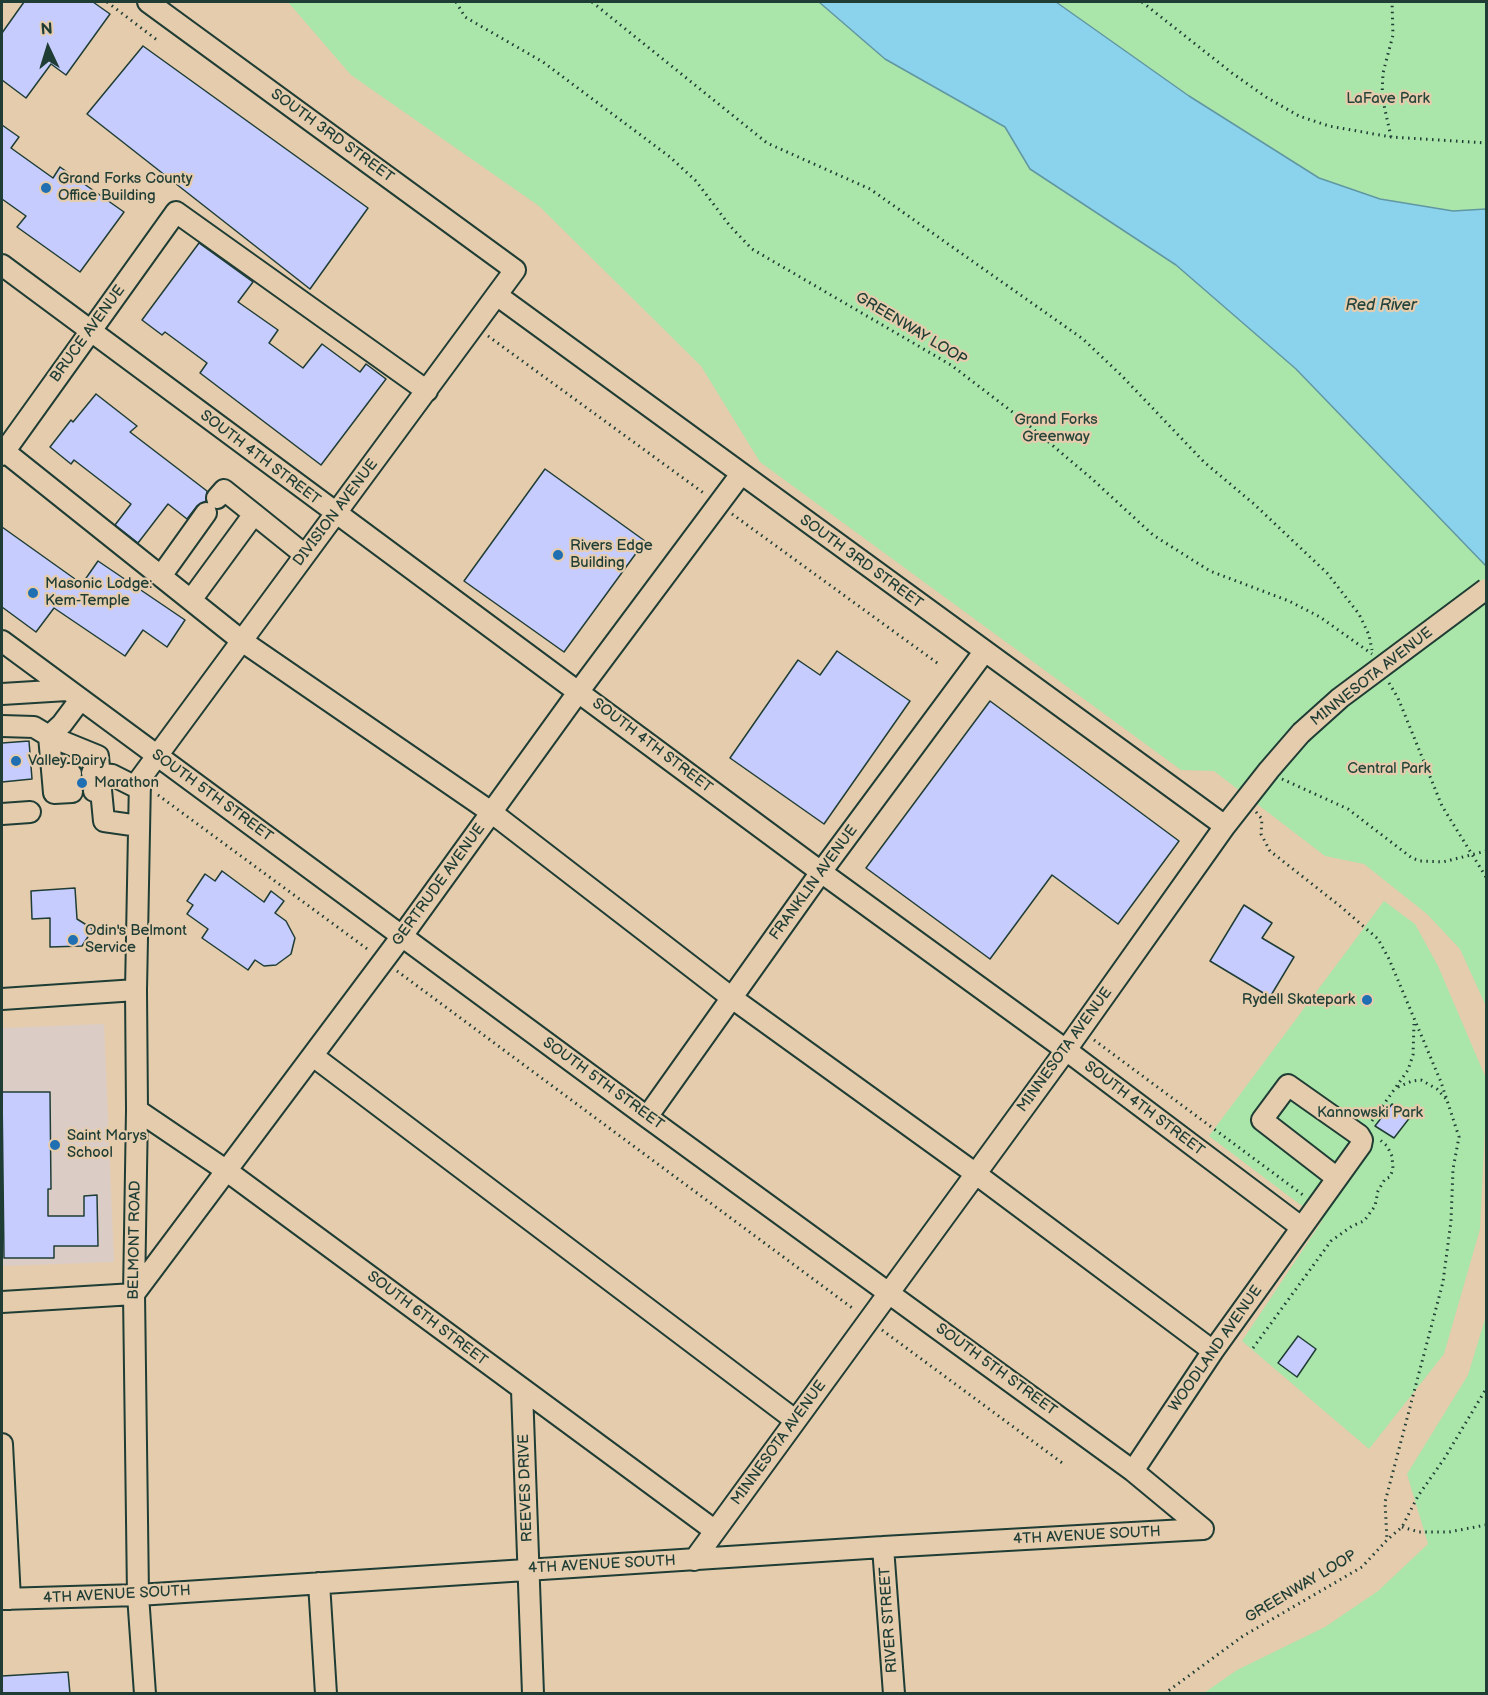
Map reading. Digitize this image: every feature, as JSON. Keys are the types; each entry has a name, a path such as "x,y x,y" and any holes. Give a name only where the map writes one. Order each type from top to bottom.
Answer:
{"street":[{"name":"SOUTH 3RD STREET","path":"148,2 515,270"},
{"name":"BRUCE AVENUE","path":"3,453 176,212 427,391"},
{"name":"SOUTH 4TH STREET","path":"2,265 820,872 1066,1050 1301,1227"},
{"name":"DIVISION AVENUE","path":"157,756 515,270"},
{"name":"SOUTH 3RD STREET","path":"498,296 1225,826"},
{"path":"3,453 242,641 491,812 732,998 976,1174 1213,1351"},
{"name":"GERTRUDE AVENUE","path":"134,1294 384,962 579,691 741,474"},
{"path":"161,576 224,490 305,555"},
{"path":"190,600 254,514"},
{"name":"MINNESOTA AVENUE","path":"694,1560 1081,1030 1225,826 1269,770 1301,733 1340,698 1486,590"},
{"name":"SOUTH 5TH STREET","path":"2,641 647,1117 1133,1471 1203,1529"},
{"name":"FRANKLIN AVENUE","path":"647,1117 820,872 984,652"},
{"path":"2,694 74,695 62,724 50,736"},
{"path":"2,726 34,727 98,756 97,782 104,821 139,826"},
{"path":"50,736 65,780"},
{"path":"97,782 112,775 140,785 157,756"},
{"name":"BELMONT ROAD","path":"140,785 134,1294 138,1595 145,1694"},
{"path":"2,814 30,812"},
{"path":"2,999 136,990"},
{"path":"313,1056 795,1420"},
{"name":"WOODLAND AVENUE","path":"1133,1471 1213,1351 1362,1145 1359,1135 1288,1085 1262,1120 1337,1178"},
{"name":"SOUTH 6TH STREET","path":"137,1110 227,1171 714,1530"},
{"path":"2,1302 134,1294"},
{"name":"REEVES DRIVE","path":"522,1390 533,1694"},
{"path":"2,1444 6,1599"},
{"name":"4TH AVENUE SOUTH","path":"6,1599 138,1595 883,1546 1203,1529"},
{"name":"RIVER STREET","path":"883,1546 894,1694"},
{"path":"319,1583 326,1694"}],"path":[{"path":"107,2 158,40"},
{"name":"GREENWAY LOOP","path":"456,2 465,17 543,62 670,157 696,181 730,226 752,249 951,365 1019,417 1091,477 1153,534 1210,571 1289,601 1320,617 1374,655 1369,635 1359,614 1327,573 1254,504 1204,462 1122,376 1083,339 870,189 767,143 592,2"},
{"path":"1142,2 1232,73 1299,117 1329,126 1391,136 1486,142"},
{"path":"1391,136 1382,96 1383,73 1393,35 1392,2"},
{"path":"1388,681 1398,698 1442,806 1486,877"},
{"path":"1269,770 1287,783 1348,809 1412,858 1420,861 1443,862 1486,851"},
{"path":"140,785 384,962 1065,1465"},
{"path":"1243,802 1262,819 1261,834 1270,851 1378,939 1389,959 1441,1082 1459,1137 1453,1169 1451,1221 1440,1293 1385,1502 1386,1540"},
{"path":"1366,1128 1408,1070 1413,1055 1414,1020"},
{"path":"1081,1030 1317,1205"},
{"path":"1396,1088 1421,1080 1437,1089 1446,1100"},
{"path":"1253,1348 1331,1241 1352,1226 1364,1221 1375,1206 1378,1191 1385,1179 1390,1177 1393,1168 1392,1156 1387,1146 1374,1134"},
{"name":"GREENWAY LOOP","path":"1164,1694 1243,1636 1362,1567 1386,1540 1402,1527 1418,1496 1444,1459 1486,1389"},
{"path":"1402,1527 1419,1532 1449,1532 1486,1525"}],"shaded area":[{"name":"Saint Marys School","path":"104,1024 114,1262 2,1266 2,1028"}],"green space":[{"name":"Grand Forks Greenway","path":"288,2 819,2 885,59 1005,127 1030,169 1176,265 1296,369 1486,566 1486,1006 1460,949 1427,914 1364,864 1325,856 1214,771 1181,770 760,462 701,366 539,206 351,75"},
{"name":"LaFave Park","path":"1056,2 1486,2 1486,209 1453,211 1380,199 1319,178 1189,96"},
{"name":"Kannowski Park","path":"1384,901 1415,924 1438,966 1485,1076 1485,1125 1480,1229 1444,1354 1369,1449 1242,1341 1322,1221 1209,1136"},
{"path":"1486,1316 1486,1693 1204,1693 1237,1670 1325,1627 1378,1591 1428,1544 1407,1474 1468,1375"}],"water":[{"name":"Red River","path":"819,2 1056,2 1189,96 1319,178 1380,199 1453,211 1486,209 1486,566 1296,369 1176,265 1030,169 1005,127 885,59"}],"building":[{"path":"24,2 93,2 110,14 66,75 51,64 26,98 2,80 2,33"},
{"path":"143,46 368,208 310,289 87,114"},
{"name":"Grand Forks County Office Building","path":"2,125 19,137 11,148 53,178 60,167 124,212 80,272 17,227 26,216 2,199"},
{"path":"199,243 253,282 238,302 278,330 269,343 303,368 322,344 360,372 366,364 386,379 321,465 200,373 207,363 165,332 162,335 142,320"},
{"path":"96,394 137,426 130,432 207,491 206,501 197,506 187,519 168,504 138,543 115,525 131,504 74,460 71,464 50,447 71,420 73,422"},
{"name":"Rivers Edge Building","path":"545,469 645,541 564,652 464,581"},
{"path":"2,527 82,584 98,561 185,620 167,647 143,630 125,656 54,608 36,632 2,607"},
{"path":"837,651 910,701 824,824 730,758 798,660 820,675"},
{"path":"990,701 1179,841 1118,924 1052,875 990,959 866,868"},
{"name":"Valley Dairy","path":"29,741 32,779 2,782 2,743"},
{"path":"222,871 264,902 271,891 284,901 275,913 286,921 295,938 291,954 276,965 264,966 255,960 248,970 202,938 208,929 187,914 193,905 187,901 205,874 215,881"},
{"path":"75,888 77,919 93,929 82,946 50,947 50,918 32,919 31,891"},
{"path":"1244,905 1272,923 1262,938 1294,957 1270,997 1210,961"},
{"path":"2,1092 50,1092 51,1189 48,1189 48,1216 84,1216 84,1196 97,1195 98,1246 54,1246 54,1258 4,1258"},
{"path":"1392,1104 1411,1116 1394,1138 1375,1126"},
{"path":"1298,1336 1316,1349 1297,1377 1278,1363"},
{"path":"68,1672 70,1694 2,1694 2,1676"}],"place":[{"name":"Grand Forks County Office Building","path":"46,188"},
{"name":"Rivers Edge Building","path":"558,555"},
{"name":"Masonic Lodge: Kem-Temple","path":"33,593"},
{"name":"Valley Dairy","path":"16,761"},
{"name":"Marathon","path":"82,783"},
{"name":"Odin's Belmont Service","path":"73,940"},
{"name":"Rydell Skatepark","path":"1367,1000"},
{"name":"Saint Marys School","path":"55,1145"}],"park label":[{"name":"Central Park","path":"1389,769"}]}
